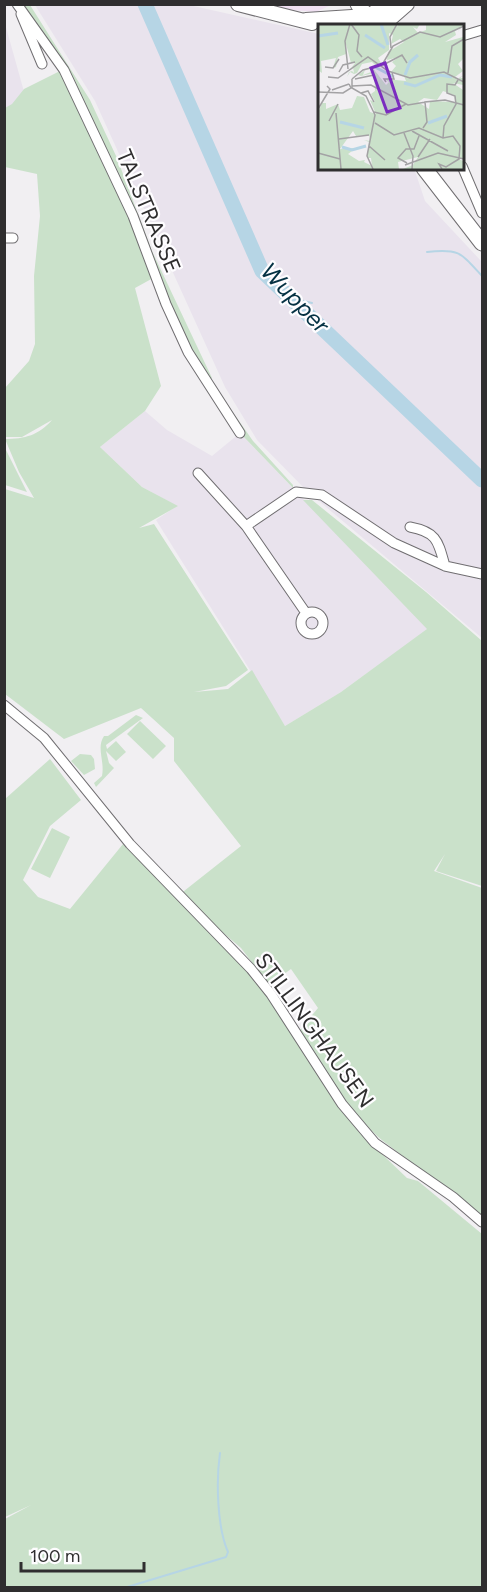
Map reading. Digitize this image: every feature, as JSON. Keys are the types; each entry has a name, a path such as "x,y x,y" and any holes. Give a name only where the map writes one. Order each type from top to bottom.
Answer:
{"main road":[{"path":"238,4 324,22 391,18 407,4"},
{"path":"324,22 338,4"},
{"path":"369,18 391,4"},
{"path":"426,170 483,243"}],"street":[{"name":"TALSTRASSE","path":"18,5 42,64"},
{"name":"TALSTRASSE","path":"18,5 64,70 133,216 166,304 188,352 240,433"},
{"path":"463,36 483,30"},
{"path":"463,168 483,213"},
{"path":"198,473 246,526 306,613"},
{"path":"246,526 296,492 322,495 394,543 445,566 483,574"},
{"path":"410,527 427,530 435,537 445,566"},
{"name":"STILLINGHAUSEN","path":"4,705 44,738 130,844 257,977 342,1104 375,1143 453,1197 483,1222"}],"shaded area":[{"path":"35,5 189,5 318,34 318,170 415,170 425,201 482,262 482,638 307,491 257,440 225,387 95,101"},
{"path":"238,5 331,5 316,12"},
{"path":"4,20 28,106 5,122"},
{"path":"145,411 167,430 212,456 240,433 428,629 341,692 285,726 156,520 177,506 142,487 100,447"}],"green space":[{"path":"20,5 30,5 90,100 117,158 152,251 212,378 208,383 155,277 135,288 161,386 145,411 100,447 142,487 178,506 139,528 154,524 248,670 226,686 194,692 228,689 252,670 285,726 341,692 427,629 303,500 312,500 426,592 482,641 482,886 436,871 445,854 434,871 482,888 482,1218 383,1141 361,1119 337,1089 300,1030 318,1008 291,969 269,985 241,948 179,895 241,846 174,761 174,738 141,708 64,739 5,694 5,489 34,498 19,472 5,439 19,438 31,435 52,420 22,437 5,437 5,388 29,361 35,344 34,276 40,216 37,174 5,167 5,108 12,104 24,89 66,68"},
{"path":"218,391 253,441 293,485 293,488 240,433 215,395"},
{"path":"5,448 27,492 5,485"},
{"path":"136,715 143,718 106,745 107,749 116,741 126,752 116,761 106,751 109,763 114,768 96,787 94,783 102,776 101,745 104,736 108,736"},
{"path":"140,721 166,746 153,759 127,734"},
{"path":"80,754 91,755 94,759 95,769 84,775 71,761"},
{"path":"50,759 81,800 50,826 23,880 38,897 70,909 123,844 244,967 278,1011 332,1096 360,1133 407,1178 418,1181 482,1234 482,1587 5,1587 5,1519 31,1505 5,1517 5,799"},
{"path":"52,828 70,837 50,878 31,869"}],"waterway":[{"name":"Wupper","path":"145,4 262,271 482,480"},
{"path":"427,252 446,251 459,254 482,276"},
{"path":"291,298 312,303"},
{"path":"124,1588 226,1557 228,1552 224,1542 218,1504 220,1453"}]}
